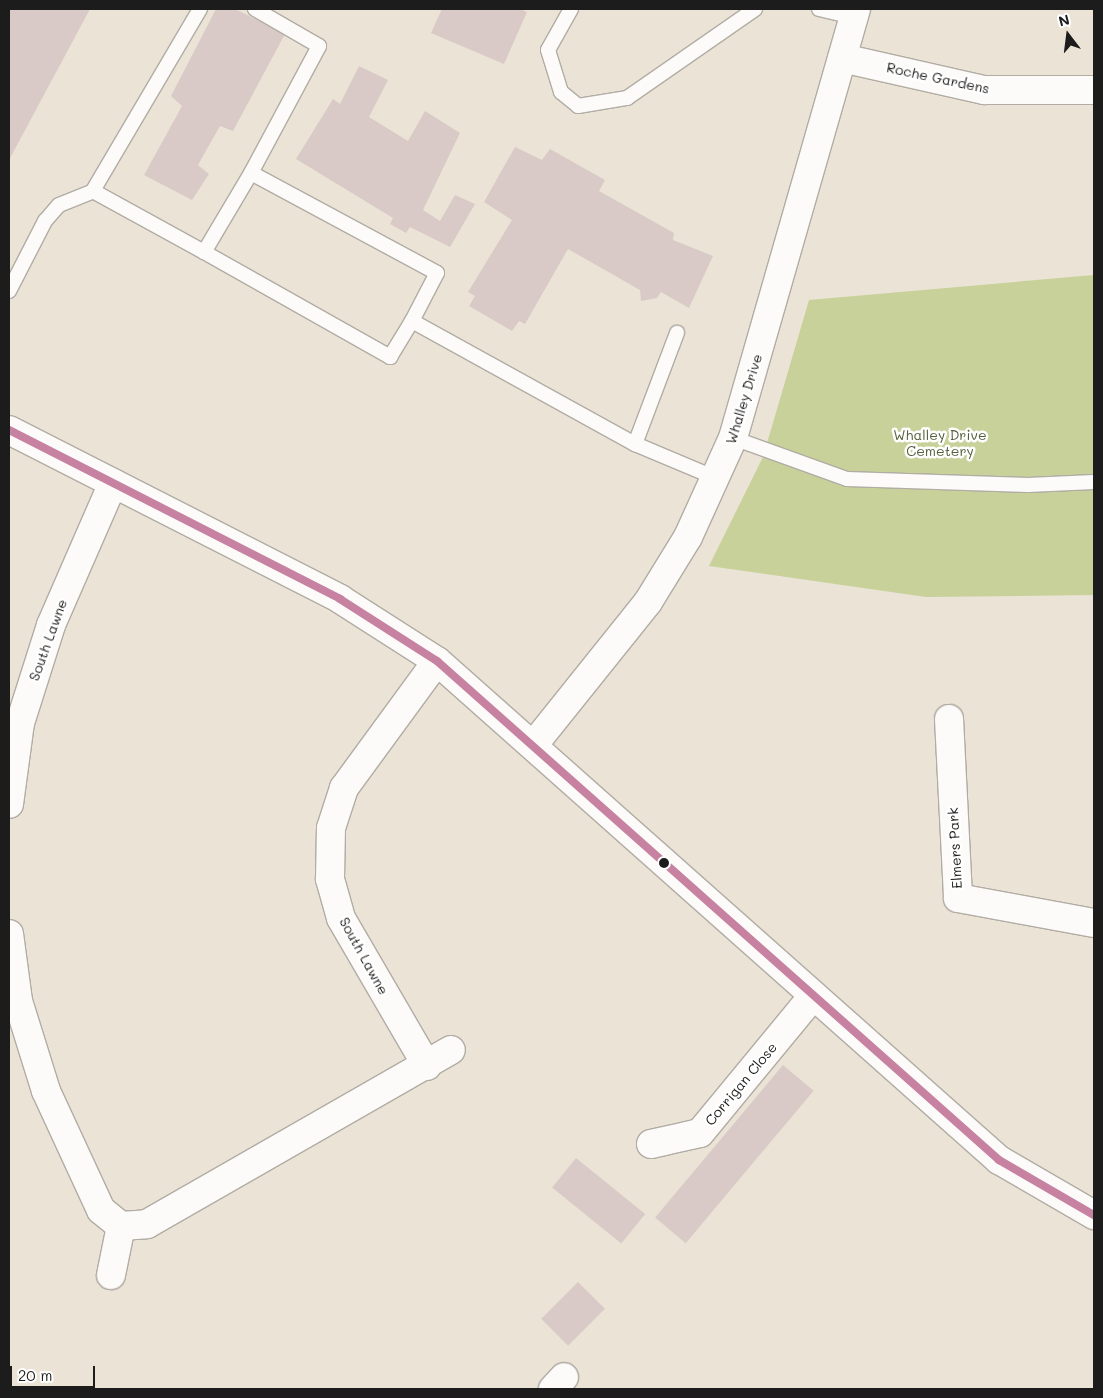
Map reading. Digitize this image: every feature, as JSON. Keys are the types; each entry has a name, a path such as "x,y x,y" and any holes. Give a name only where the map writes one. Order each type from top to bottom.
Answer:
{"street":[{"name":"Whalley Drive","path":"535,744 648,602 688,537 734,438 855,13"},
{"name":"Roche Gardens","path":"842,58 984,90 1094,90"},
{"path":"9,430 340,599 438,661 535,744 813,996 999,1160 1094,1215"},
{"name":"South Lawne","path":"9,804 20,723 51,625 113,483"},
{"name":"South Lawne","path":"427,1066 341,918 330,879 331,828 344,788 438,661"},
{"name":"Elmers Park","path":"949,719 958,898 1094,923"},
{"path":"9,934 18,1001 46,1091 100,1210 121,1226 148,1224 427,1066 451,1050"},
{"name":"Corrigan Close","path":"651,1144 700,1133 813,996"},
{"path":"111,1275 121,1226"}],"lane":[{"path":"9,291 45,221 59,205 93,191 200,9"},
{"path":"204,252 251,173 319,46 255,9"},
{"path":"570,9 548,50 561,92 578,106 627,98 755,9"},
{"path":"819,9 855,13"},
{"path":"93,191 390,358 437,273 251,173"},
{"path":"412,321 634,444 716,478"},
{"path":"634,444 677,333"},
{"path":"734,438 847,479 1028,486 1094,482"}],"green space":[{"name":"Whalley Drive Cemetery","path":"1094,275 1094,595 926,597 709,566 763,457 809,300"}],"building":[{"path":"9,9 90,9 9,160"},
{"path":"216,9 235,9 285,34 233,131 220,126 198,165 209,174 192,200 144,175 182,106 171,96"},
{"path":"442,9 520,9 527,12 504,64 431,33"},
{"path":"359,66 388,80 369,117 408,141 425,111 460,133 423,210 440,221 455,195 475,204 450,247 410,227 406,233 390,224 393,218 296,159 333,99 340,104"},
{"path":"515,147 542,160 550,149 605,180 599,191 674,233 673,240 713,256 689,308 661,292 657,298 641,301 640,290 568,249 525,324 519,321 512,331 469,306 475,296 468,292 512,220 484,202"},
{"path":"783,1065 814,1091 686,1243 655,1217"},
{"path":"576,1158 645,1214 621,1244 552,1188"},
{"path":"578,1282 605,1309 568,1346 541,1319"}],"transit line":[{"path":"9,430 340,599 437,661 999,1160 1094,1215"}]}
